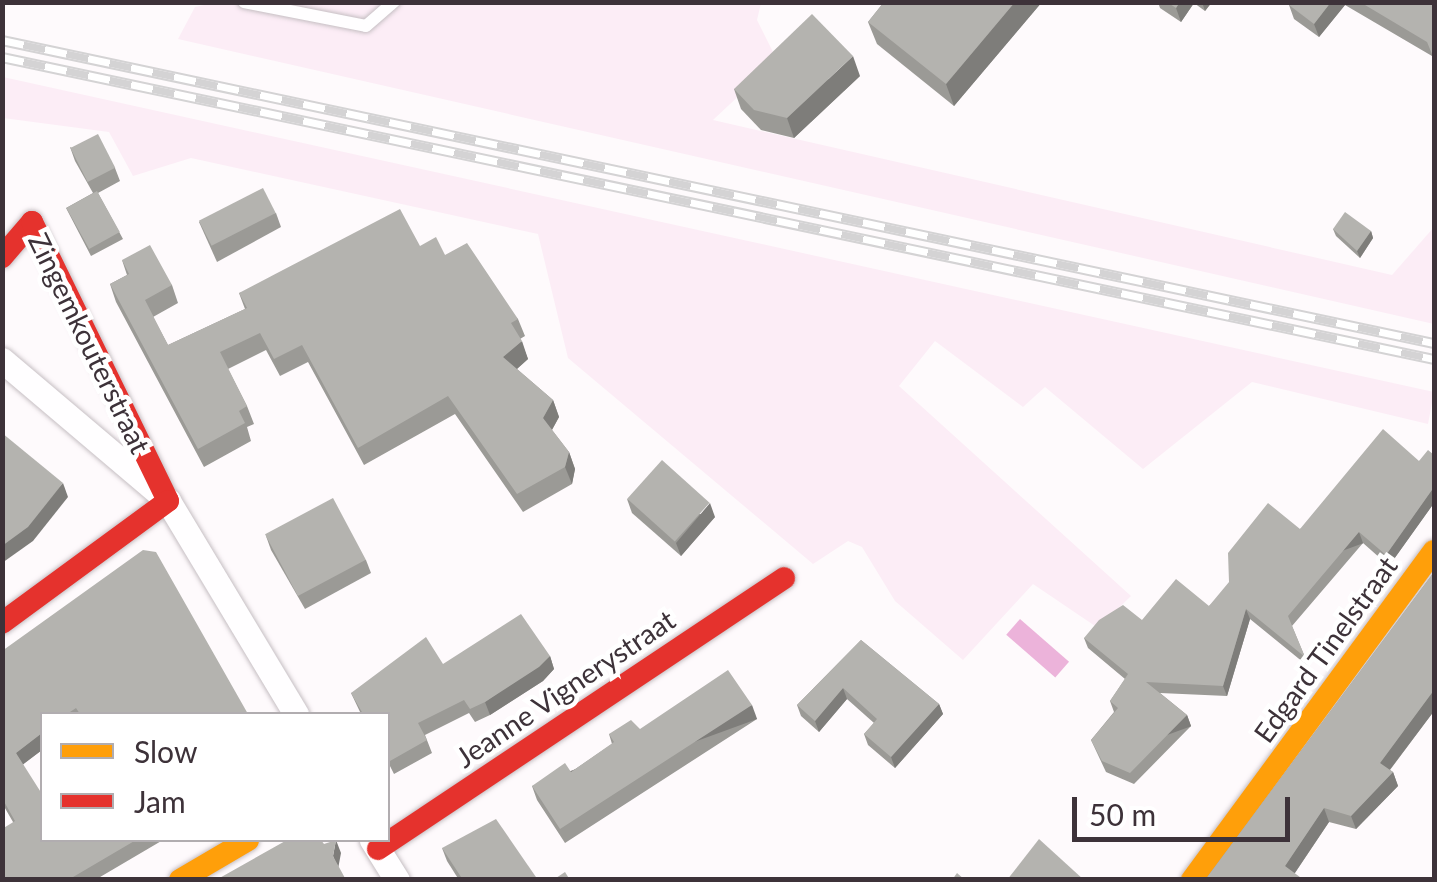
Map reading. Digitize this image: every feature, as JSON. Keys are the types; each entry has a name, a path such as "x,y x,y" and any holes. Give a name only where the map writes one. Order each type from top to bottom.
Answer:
{"street":[{"name":"Zingemkouterstraat","path":"2,257 32,222 168,501 295,712"},
{"name":"Zingemkouterstraat","path":"2,360 168,501"},
{"path":"2,623 168,501"},
{"name":"Edgard Tinelstraat","path":"1192,880 1434,551"},
{"name":"Jeanne Vignerystraat","path":"390,835 784,578"},
{"path":"180,880 245,842"},
{"path":"376,844 397,880"}],"lane":[{"path":"244,2 366,26 394,2"}],"shaded area":[{"path":"213,3 761,3 757,20 777,60 713,120 1392,275 1434,227 1434,324 178,39 195,7"},
{"path":"3,77 1434,392 1428,424 1252,382 1143,469 1045,387 1023,407 935,341 899,386 1131,596 1098,628 1033,584 963,660 895,601 862,547 848,541 813,564 568,358 538,234 191,158 133,176 109,132 3,118"},
{"path":"1020,619 1069,662 1055,677 1006,635"}],"building":[{"path":"884,2 1015,2 946,84 868,22"},
{"path":"1331,2 1314,24 1289,5"},
{"path":"1360,2 1434,2 1434,59 1427,42"},
{"path":"812,14 853,56 787,118 754,110 734,89"},
{"path":"98,134 115,168 88,182 70,148"},
{"path":"263,188 276,213 212,246 199,221"},
{"path":"97,191 120,232 89,249 66,208"},
{"path":"400,209 420,246 436,237 445,255 467,243 518,319 511,323 522,341 503,357 553,400 543,418 569,452 565,467 517,494 448,396 358,448 302,345 274,359 260,333 220,352 247,406 239,411 245,423 198,449 110,284 129,274 122,260 150,245 172,285 145,300 168,345 247,308 239,293"},
{"path":"1345,212 1371,231 1357,251 1333,229"},
{"path":"1383,429 1419,461 1428,450 1434,455 1434,487 1386,555 1359,532 1288,616 1305,657 1246,609 1223,686 1146,682 1187,715 1130,773 1102,761 1091,740 1118,708 1110,701 1128,674 1084,638 1099,620 1123,605 1142,620 1176,579 1209,606 1229,582 1228,553 1268,503 1300,529"},
{"path":"2,433 63,483 28,527 2,546"},
{"path":"662,460 710,503 675,541 627,499"},
{"path":"333,498 366,560 298,596 265,534"},
{"path":"143,550 156,552 247,712 79,712 76,708 70,712 40,712 40,735 16,753 40,791 40,842 133,842 68,880 2,880 2,829 15,821 2,798 2,651"},
{"path":"1434,572 1434,690 1380,763 1393,772 1351,816 1324,808 1285,866 1304,880 1205,880"},
{"path":"521,614 550,656 485,702 470,709 464,700 418,723 427,740 390,761 390,712 362,712 351,693 426,637 443,664"},
{"path":"861,640 939,704 891,757 864,734 877,719 843,688 815,721 797,705"},
{"path":"728,670 752,705 560,829 532,786 565,763 571,772 614,742 609,734 631,720 640,729"},
{"path":"496,819 538,880 463,880 442,848"},
{"path":"1039,839 1084,880 1007,880"},
{"path":"283,842 336,842 333,856 346,880 216,880"},
{"path":"565,872 570,880 553,880"}],"railway":[{"path":"2,40 1434,343"},
{"path":"2,57 1434,359"}],"traffic: slow":[{"path":"1192,880 1434,551"},
{"path":"180,880 245,842"}],"traffic: jam":[{"path":"2,257 32,222 168,501 2,623"},
{"path":"390,841 784,578"},
{"path":"378,849 388,842"}]}
